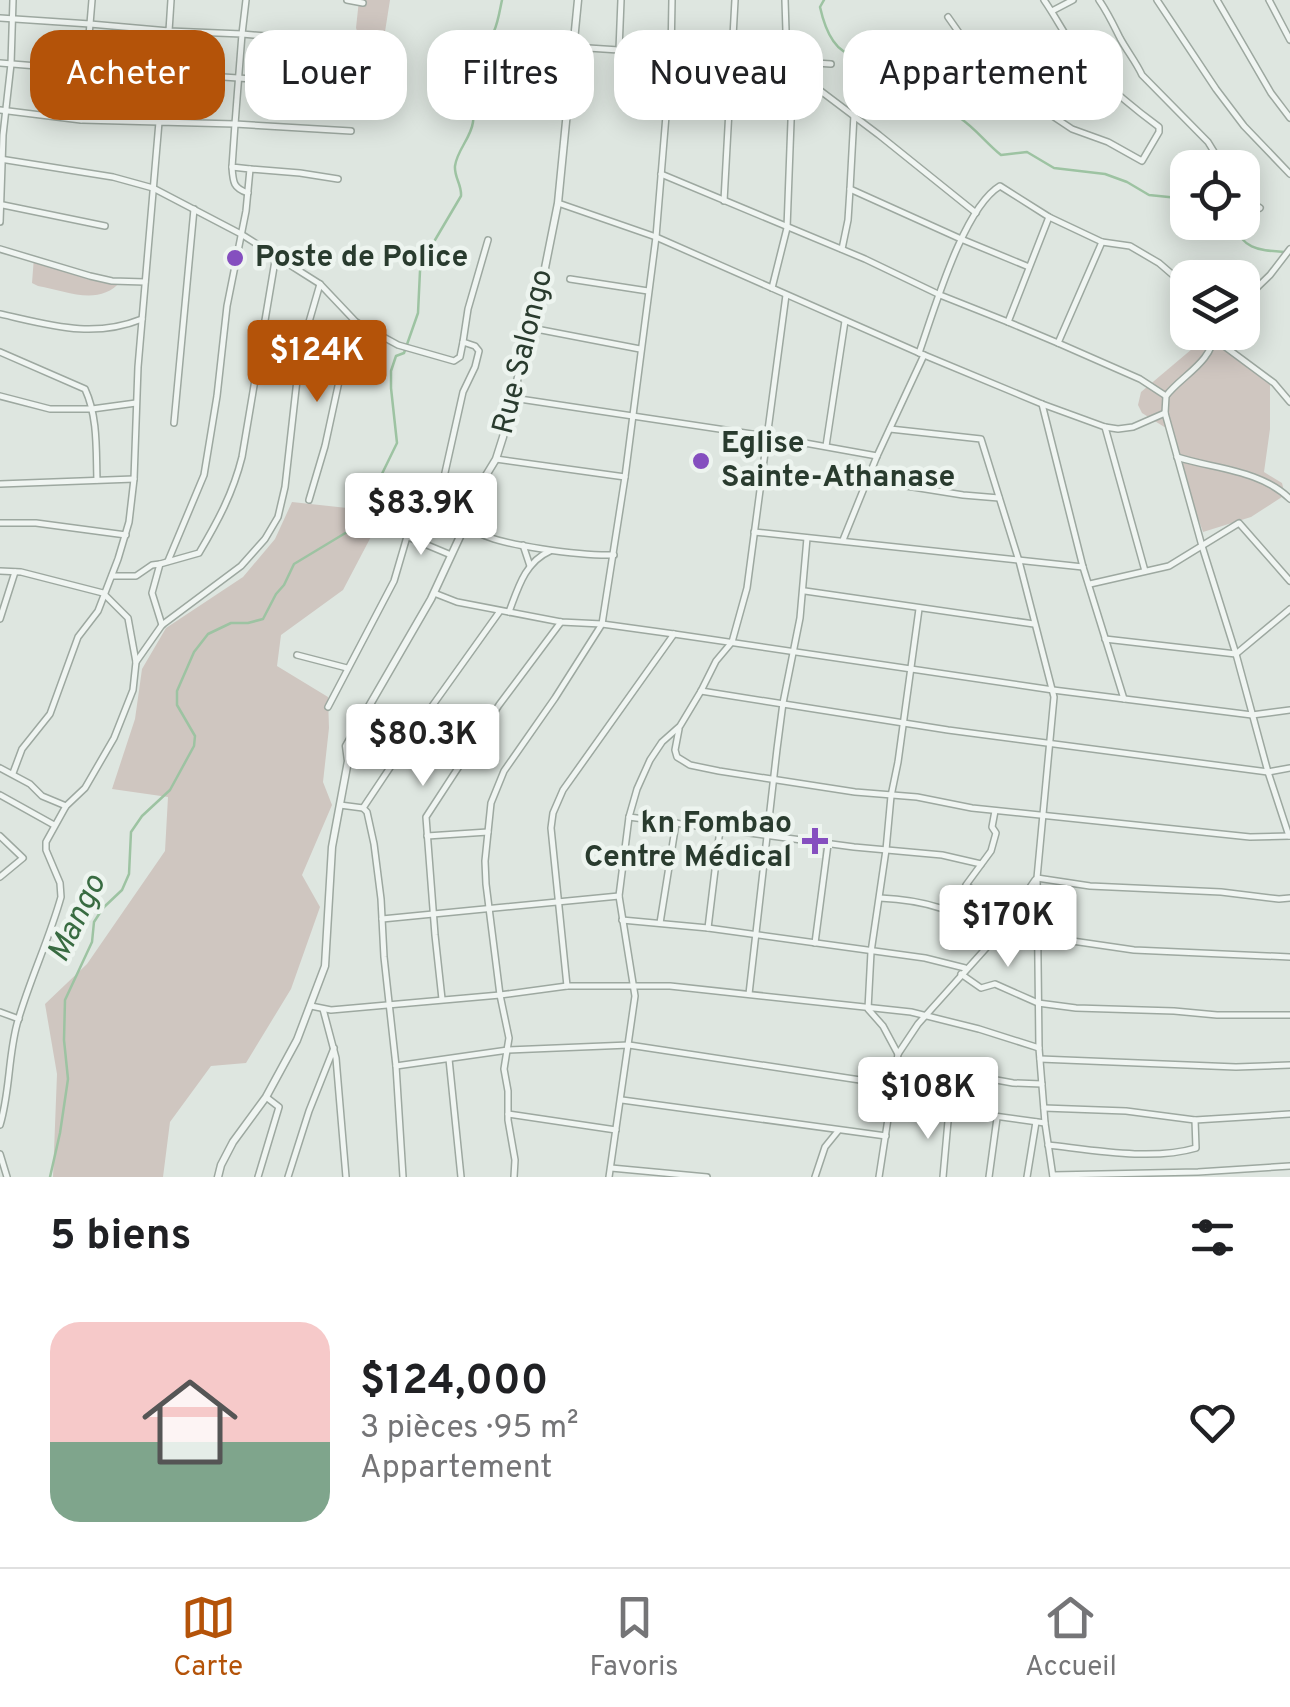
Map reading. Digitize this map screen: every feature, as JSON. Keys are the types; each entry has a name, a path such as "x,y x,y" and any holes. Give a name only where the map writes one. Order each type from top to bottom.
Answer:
{"street":[{"path":"0,222 3,110 14,0"},
{"path":"89,30 92,0"},
{"path":"169,30 171,0"},
{"path":"246,0 232,166 233,183 248,193"},
{"path":"347,0 363,2"},
{"name":"Rue Salongo","path":"575,30 578,0"},
{"path":"620,30 621,0"},
{"path":"671,30 672,0"},
{"path":"733,30 735,0"},
{"path":"785,0 788,30"},
{"path":"948,17 1000,74 1039,106 1072,129 1142,160 1159,128 1095,74 1044,0"},
{"path":"1052,11 1074,0"},
{"path":"1099,0 1142,75 1213,150"},
{"path":"1157,0 1244,126 1290,174"},
{"path":"1217,0 1271,93 1290,118"},
{"path":"1269,0 1290,40"},
{"path":"0,18 158,30"},
{"path":"225,33 245,34"},
{"path":"0,63 30,66"},
{"path":"823,64 831,64"},
{"path":"225,76 245,77"},
{"path":"823,90 843,106"},
{"path":"3,110 30,113"},
{"path":"82,120 352,130"},
{"name":"Rue Salongo","path":"218,1177 233,1142 266,1097 298,1040 327,956 332,847 348,741 434,593 482,482 496,459 558,203 566,120"},
{"path":"514,1177 516,1160 504,1069 509,1038 488,910 485,861 492,799 500,777 602,624 656,236 666,120"},
{"path":"724,202 729,120"},
{"path":"772,288 787,228 790,120"},
{"path":"842,249 848,220 854,120"},
{"path":"860,120 976,213"},
{"path":"13,773 22,748 50,714 78,636 98,611 126,535 134,479 136,404 159,122"},
{"path":"1,159 113,177 153,188 241,234 320,284 356,322 398,345 454,361 460,357 474,285 488,240"},
{"path":"232,166 338,179"},
{"path":"168,561 204,476 250,168"},
{"path":"661,174 1145,381 1166,396"},
{"path":"843,540 922,354 960,240 994,188 1000,186 1049,217 1102,242 1130,246 1170,273"},
{"path":"850,189 1029,267"},
{"path":"558,203 656,236 922,354 1105,427 1133,427 1165,413"},
{"path":"1,204 105,226"},
{"path":"174,423 194,209"},
{"path":"1008,322 1049,217"},
{"path":"1058,343 1102,242"},
{"path":"0,249 90,276 145,282"},
{"path":"1260,285 1290,249"},
{"path":"111,576 136,576 152,565 200,553 224,511 242,457 276,256"},
{"path":"570,279 648,290"},
{"path":"136,662 162,625 241,566 278,517 286,487 298,360 320,284"},
{"path":"608,1177 634,1015 634,986 619,896 629,817 650,760 680,726 716,661 732,642 747,588 786,295"},
{"path":"0,314 90,331 142,319"},
{"path":"826,446 846,321"},
{"path":"309,500 356,322"},
{"path":"530,328 640,348"},
{"path":"440,495 463,392 479,350 463,342"},
{"path":"680,726 675,750 677,757 690,766 1042,817 1250,837 1290,836 1165,413 1166,396 1197,368 1207,350"},
{"path":"1233,350 1274,383 1290,402"},
{"path":"0,352 82,386 88,393 96,480"},
{"path":"260,352 298,360"},
{"path":"0,396 45,409 92,410 136,404"},
{"path":"513,398 877,456"},
{"path":"1042,404 1124,699"},
{"path":"1105,427 1144,571"},
{"path":"890,428 981,439 1054,690 1036,878 1039,1048 1053,1176 1290,1166"},
{"path":"1177,457 1264,481 1290,498"},
{"path":"496,459 625,477"},
{"path":"0,484 134,479"},
{"path":"869,480 1000,498"},
{"path":"470,515 476,531 495,541 614,555"},
{"path":"0,523 33,523 126,535"},
{"path":"328,707 394,581 411,523"},
{"path":"1090,584 1169,566 1239,523 1290,581"},
{"path":"754,532 1084,566"},
{"path":"408,537 452,555"},
{"path":"749,994 783,703 804,590 808,538"},
{"path":"523,546 530,566"},
{"path":"509,612 530,566 552,550"},
{"path":"160,564 152,592 162,625"},
{"path":"0,571 103,593 128,618 136,662 133,690 116,735 85,788 54,824 45,846 60,883 61,897 18,1019 0,1125"},
{"path":"0,620 15,572"},
{"path":"804,590 1034,624"},
{"path":"434,593 457,602 560,622 602,624 1054,690 1252,716 1290,710"},
{"path":"898,1054 883,1026 868,1009 871,952 919,609"},
{"path":"1105,639 1236,654 1290,609"},
{"path":"363,808 500,611"},
{"path":"442,999 428,812 499,704 560,622"},
{"path":"567,986 551,828 557,801 674,634"},
{"path":"296,654 348,668"},
{"path":"702,691 903,724 1268,772 1290,768"},
{"path":"0,768 13,773 42,796 66,806"},
{"path":"0,795 54,824"},
{"path":"340,805 367,812 374,844 403,1177"},
{"path":"995,811 992,827 996,838 991,851 966,885 1007,922"},
{"path":"629,817 981,864"},
{"path":"660,923 676,824"},
{"path":"708,928 720,830"},
{"path":"427,836 488,832"},
{"path":"0,836 23,858 0,877"},
{"path":"815,943 828,844"},
{"path":"1036,878 1090,886 1290,898"},
{"path":"879,1177 898,1054 996,937 1036,878"},
{"path":"382,919 619,896"},
{"path":"880,898 945,908 996,937"},
{"path":"622,920 925,958 964,971 982,988 997,984 1038,1002 1076,1008 1218,1016 1290,1014"},
{"path":"1038,936 1134,950 1290,957"},
{"path":"311,1006 331,1010 567,986 670,986 926,1016 1039,1048"},
{"path":"323,1009 334,1048 346,1177"},
{"path":"0,1012 18,1019"},
{"path":"396,1066 508,1050 629,1044 893,1085"},
{"path":"290,1176 334,1048"},
{"path":"449,1059 460,1177"},
{"path":"1040,1059 1236,1067 1290,1065"},
{"path":"943,1177 949,1110 958,1073 1042,1084"},
{"path":"258,1177 279,1106 266,1097"},
{"path":"620,1100 886,1136"},
{"path":"892,1102 1045,1122"},
{"path":"1044,1108 1126,1111 1196,1120 1290,1114"},
{"path":"508,1114 616,1130"},
{"path":"989,1177 997,1118"},
{"path":"1048,1145 1180,1152 1196,1148 1196,1120"},
{"path":"1027,1177 1036,1122"},
{"path":"814,1177 826,1147 838,1131"},
{"path":"0,1154 7,1177"},
{"path":"610,1168 707,1177"}],"shaded area":[{"path":"359,0 390,0 385,30 356,28"},
{"path":"34,257 121,281 112,289 93,295 38,286 32,283"},
{"path":"1191,350 1232,350 1270,379 1270,429 1264,472 1282,483 1285,495 1251,517 1203,532 1166,428 1142,413 1138,405 1141,392"},
{"path":"292,502 384,512 343,590 281,635 277,666 328,697 323,782 332,805 302,875 320,907 291,989 246,1063 211,1066 170,1122 163,1177 53,1177 57,1074 45,1004 87,964 165,851 168,797 112,789 135,719 142,669 166,628 243,577 275,539"}],"waterway":[{"name":"Mango","path":"50,1177 68,1079 65,1000 92,942 94,922 122,890 129,874 131,832 170,790 194,746 195,736 177,705 177,691 194,652 208,634 231,623 263,619 294,564 357,526 363,501 378,482 397,443 391,371 396,356 404,353 418,313 420,271 461,196 455,166 472,128 473,115 465,82 466,68 494,31 502,0"},
{"path":"824,0 820,7 824,22 840,49 892,64 910,98 960,118 1001,155 1027,152 1054,168 1105,174 1149,195 1170,197"},
{"path":"1244,240 1265,250 1284,252"}],"place":[{"name":"Poste de Police","path":"235,258"},
{"name":"Eglise Sainte-Athanase","path":"701,461"},
{"name":"kn Fombao Centre Médical","path":"815,841"}]}
